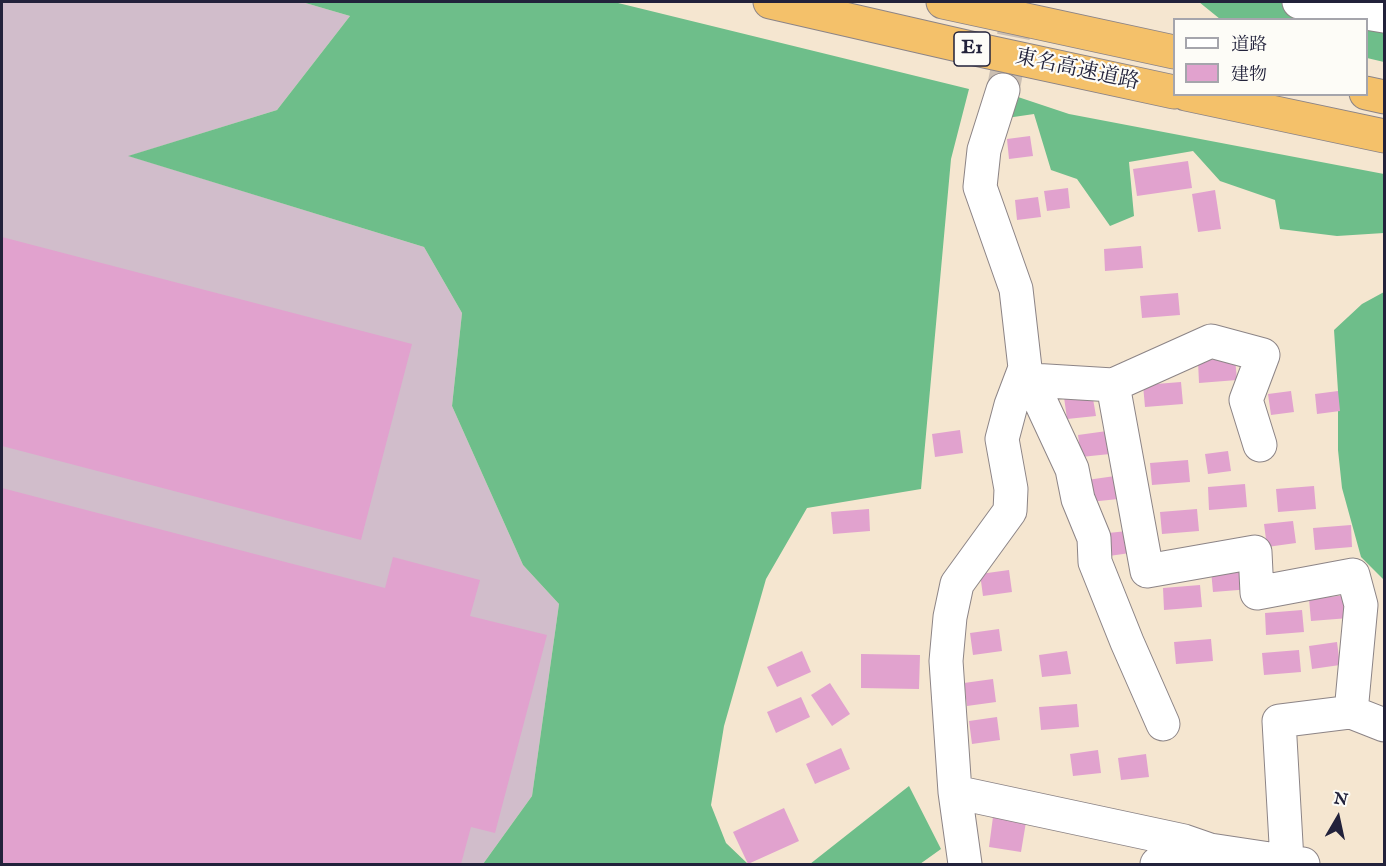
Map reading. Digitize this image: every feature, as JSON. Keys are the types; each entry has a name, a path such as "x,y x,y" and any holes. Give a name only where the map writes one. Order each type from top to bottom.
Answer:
{"highway":[{"name":"東名高速道路","path":"770,2 1173,92"},
{"name":"東名高速道路","path":"943,2 1173,52"},
{"path":"1368,93 1384,97"},
{"path":"1195,96 1384,136"}],"street":[{"path":"1299,2 1384,16"},
{"path":"1003,90 984,150 980,187 1016,289 1028,374 1072,469 1078,499 1094,538 1095,562 1126,642 1163,724"},
{"path":"1028,374 1113,385 1211,342 1263,355 1246,400 1260,445"},
{"path":"965,864 955,792 946,661 950,617 957,584 1010,511 1011,489 1002,439 1011,405 1028,374"},
{"path":"1113,385 1147,571 1255,552 1257,593 1353,575 1361,605 1351,712"},
{"path":"955,792 1184,841 1210,850 1295,863 1279,721 1351,712 1384,725"},
{"path":"1158,864 1179,855 1210,850"}],"shaded area":[{"path":"2,2 302,2 350,16 277,110 129,156 424,247 462,313 452,406 523,565 559,604 532,796 483,864 2,864"}],"green space":[{"path":"302,2 614,2 969,89 951,159 921,489 807,508 766,579 724,726 711,805 726,843 748,864 483,864 532,796 559,604 523,565 452,406 462,313 424,247 128,156 277,110 350,16"},
{"path":"1199,2 1384,2 1384,62 1368,58 1368,18 1219,18"},
{"path":"1006,93 1069,114 1384,174 1384,233 1337,236 1280,229 1275,200 1220,181 1193,151 1129,162 1134,216 1110,226 1077,179 1051,170 1034,114 993,120"},
{"path":"1384,292 1384,580 1361,557 1342,488 1338,450 1338,391 1334,330 1362,304"},
{"path":"909,786 941,849 920,864 810,864"}],"building":[{"path":"1030,136 1033,156 1009,159 1007,139"},
{"path":"1188,161 1192,188 1137,196 1133,169"},
{"path":"1068,188 1070,208 1047,211 1044,191"},
{"path":"1215,190 1221,229 1198,232 1192,194"},
{"path":"1038,197 1041,217 1017,220 1015,200"},
{"path":"2,237 412,344 361,540 2,446"},
{"path":"1141,246 1143,268 1105,271 1104,249"},
{"path":"1178,293 1180,315 1142,318 1140,296"},
{"path":"1235,358 1237,380 1199,383 1198,361"},
{"path":"1181,382 1183,404 1145,407 1143,385"},
{"path":"1291,391 1294,412 1271,415 1268,394"},
{"path":"1338,391 1340,411 1317,414 1315,394"},
{"path":"1092,393 1096,416 1067,419 1064,397"},
{"path":"960,430 963,453 935,457 932,434"},
{"path":"1107,431 1110,454 1081,457 1078,435"},
{"path":"1228,451 1231,471 1208,474 1205,454"},
{"path":"1188,460 1190,482 1152,485 1150,463"},
{"path":"1115,476 1118,499 1090,502 1087,480"},
{"path":"1245,484 1247,507 1209,510 1208,487"},
{"path":"1314,486 1316,509 1278,512 1276,489"},
{"path":"2,488 385,588 393,557 480,580 470,616 547,635 495,833 471,827 461,864 2,864"},
{"path":"869,509 870,531 833,534 831,512"},
{"path":"1197,509 1199,531 1162,534 1160,512"},
{"path":"1293,521 1296,543 1267,547 1264,524"},
{"path":"1351,525 1352,547 1315,550 1313,528"},
{"path":"1127,531 1130,553 1102,557 1099,534"},
{"path":"1249,567 1251,589 1213,592 1211,570"},
{"path":"1009,570 1012,592 983,596 980,574"},
{"path":"1200,585 1202,607 1164,610 1163,588"},
{"path":"1347,595 1349,618 1311,621 1309,599"},
{"path":"1302,610 1304,632 1266,635 1265,613"},
{"path":"999,629 1002,651 973,655 970,633"},
{"path":"1211,639 1213,661 1176,664 1174,642"},
{"path":"1337,642 1340,665 1312,669 1309,646"},
{"path":"1299,650 1301,672 1264,675 1262,653"},
{"path":"802,651 811,672 777,687 767,667"},
{"path":"1067,651 1071,674 1042,677 1039,655"},
{"path":"861,654 920,655 919,689 861,688"},
{"path":"993,679 996,702 967,706 964,683"},
{"path":"830,683 850,714 832,726 811,695"},
{"path":"801,697 810,717 776,733 767,712"},
{"path":"1077,704 1079,727 1041,730 1039,707"},
{"path":"997,717 1000,740 972,744 969,721"},
{"path":"841,748 850,769 815,784 806,764"},
{"path":"1098,750 1101,773 1073,776 1070,754"},
{"path":"1146,754 1149,777 1121,780 1118,758"},
{"path":"784,808 799,841 748,864 733,832"},
{"path":"993,817 1026,822 1021,852 989,847"}],"tunnel":[{"path":"1004,85 1020,2"}]}
